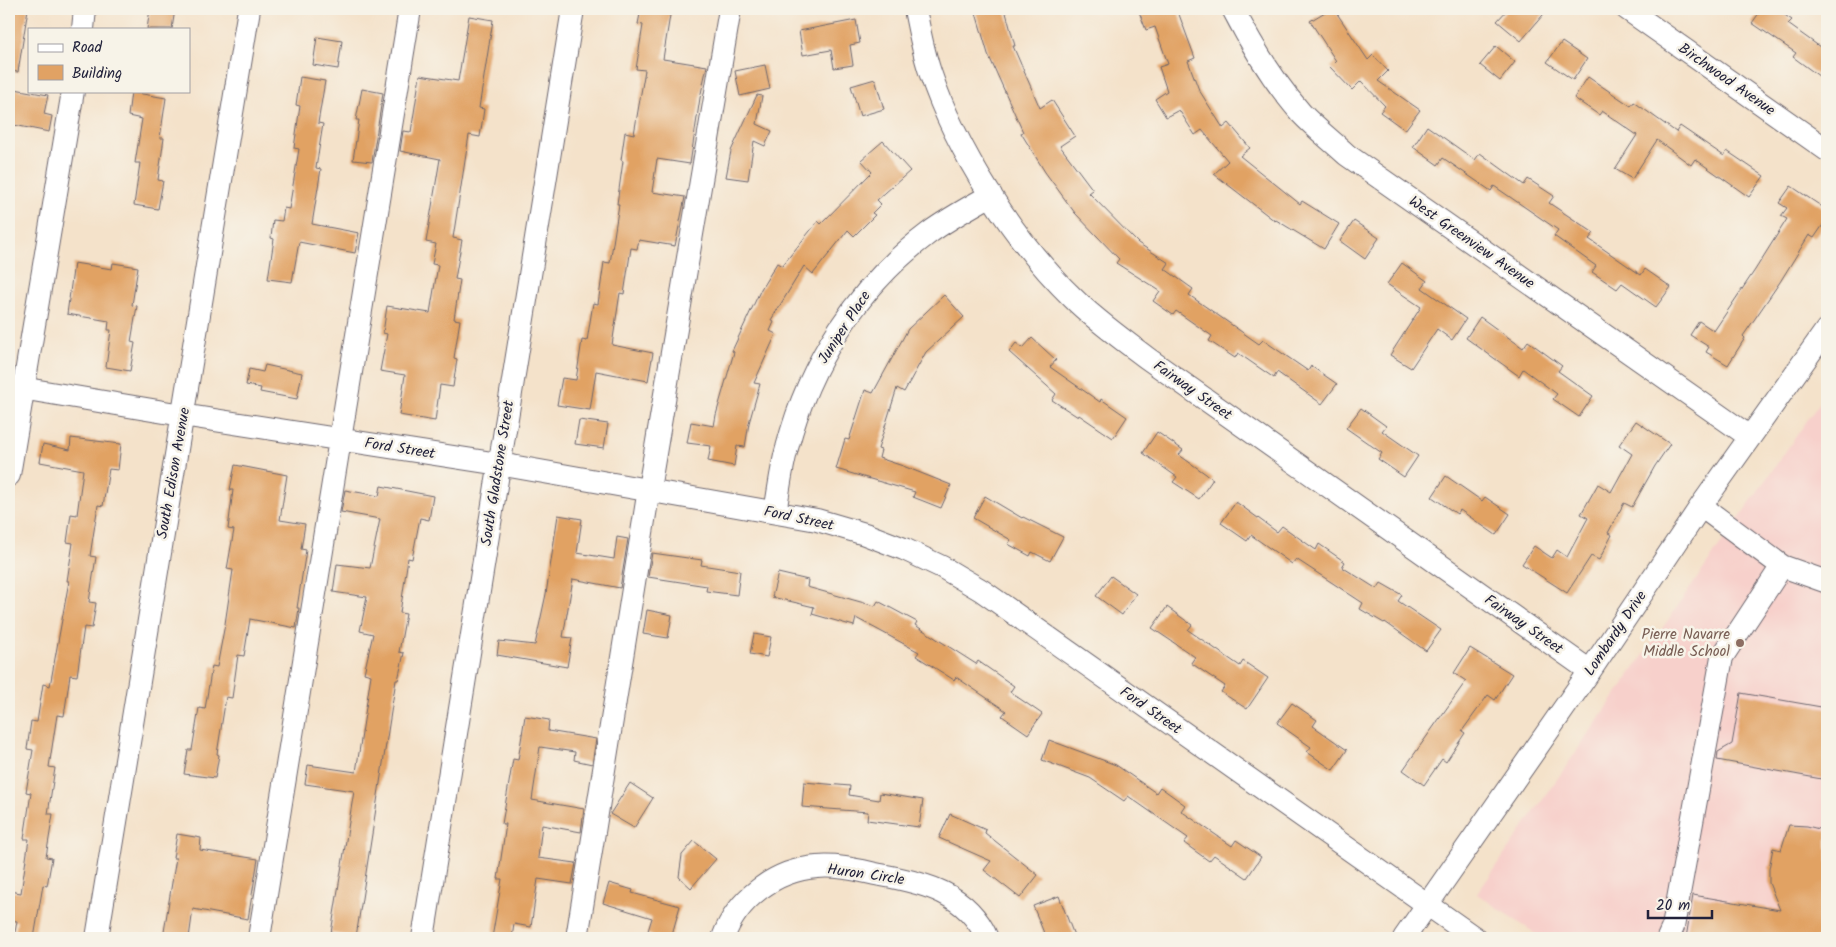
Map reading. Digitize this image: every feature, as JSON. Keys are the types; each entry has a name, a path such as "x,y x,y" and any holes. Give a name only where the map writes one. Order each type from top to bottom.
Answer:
{"street":[{"path":"83,28 86,9"},
{"name":"South Edison Avenue","path":"97,938 249,9"},
{"path":"259,938 410,9"},
{"name":"South Gladstone Street","path":"423,938 498,464 573,9"},
{"path":"576,938 730,9"},
{"name":"Fairway Street","path":"915,9 930,71 944,107 976,172 1021,239 1073,298 1110,330 1590,671"},
{"name":"West Greenview Avenue","path":"1233,9 1251,44 1277,85 1302,114 1347,155 1750,437"},
{"name":"Birchwood Avenue","path":"1627,9 1827,150"},
{"path":"9,475 16,387 73,92"},
{"name":"Juniper Place","path":"775,512 786,449 799,409 812,377 832,339 866,290 894,263 930,232 991,195"},
{"name":"Lombardy Drive","path":"1404,938 1590,671 1701,506 1827,329"},
{"name":"Ford Street","path":"16,387 649,489 817,520 865,534 927,560 981,590 1475,938"},
{"path":"1701,506 1782,566 1827,582"},
{"path":"1668,938 1673,927 1722,657 1782,566"},
{"name":"Huron Circle","path":"723,938 728,923 754,892 789,873 818,867 842,868 925,884 946,893 955,900 972,915 987,938"}],"shaded area":[{"name":"Pierre Navarre Middle School","path":"1827,392 1827,938 1542,938 1477,894"}],"building":[{"path":"9,9 28,9 18,72 9,71"},
{"path":"150,9 175,9 172,28 147,28"},
{"path":"641,9 671,9 663,59 707,66 690,164 657,159 652,192 685,197 675,246 639,240 637,249 631,248 624,294 620,293 612,345 653,353 648,381 596,371 590,410 557,405 562,378 576,380 582,340 587,341 593,303 598,304 604,262 610,263 619,204 617,204 625,132 634,134 645,70 636,69 643,25 638,24"},
{"path":"990,9 1005,9 1015,46 1013,46 1040,108 1052,100 1075,136 1060,146 1093,190 1089,193 1138,243 1169,263 1165,269 1193,289 1189,295 1259,344 1263,340 1308,371 1311,366 1337,384 1322,404 1277,372 1274,378 1238,353 1235,358 1209,341 1212,336 1176,311 1173,315 1153,301 1160,291 1116,263 1119,259 1075,213 1045,172 1021,133 1023,132 988,54 976,13"},
{"path":"1138,9 1177,9 1195,58 1188,61 1199,90 1223,128 1229,123 1250,148 1240,156 1300,204 1302,201 1339,224 1324,249 1275,221 1214,174 1228,161 1202,130 1195,135 1179,110 1166,117 1155,99 1167,91 1159,67 1168,64 1155,27 1146,30"},
{"path":"1330,9 1334,9 1368,60 1373,55 1388,71 1378,81 1420,110 1405,130 1380,112 1385,106 1361,81 1352,90 1330,67 1336,61 1310,21"},
{"path":"1508,9 1548,9 1521,41 1497,21"},
{"path":"1762,9 1776,9 1792,20 1788,24 1827,52 1827,82 1793,57 1796,53 1752,23"},
{"path":"469,16 493,20 479,108 484,109 480,137 469,135 453,238 462,240 455,279 460,280 454,319 460,320 454,358 457,359 453,387 440,385 435,421 399,415 405,375 380,371 387,334 383,333 387,306 430,313 438,265 432,264 436,244 426,242 440,159 400,151 403,131 411,132 420,75 458,81"},
{"path":"856,20 860,43 850,45 853,65 834,68 831,50 803,55 799,31"},
{"path":"317,37 342,41 338,69 313,65"},
{"path":"1562,42 1587,59 1573,80 1547,62"},
{"path":"1496,46 1515,62 1500,81 1480,65"},
{"path":"765,65 770,89 740,96 735,71"},
{"path":"300,77 325,81 318,123 323,124 316,168 321,169 312,224 359,233 355,253 299,242 292,282 268,279 274,239 271,238 273,220 282,221 284,208 289,209 299,149 294,148 300,106 296,105"},
{"path":"1588,77 1631,106 1634,102 1676,132 1680,126 1724,156 1727,151 1764,176 1749,197 1695,159 1691,165 1657,140 1632,179 1615,169 1637,135 1602,111 1599,115 1574,98"},
{"path":"875,79 884,109 860,116 851,86"},
{"path":"9,88 48,95 44,114 52,116 49,132 9,124"},
{"path":"362,89 383,93 372,162 353,160 359,120 356,120"},
{"path":"131,92 166,98 160,138 164,138 158,180 163,181 158,209 134,205 140,163 135,163 142,119 128,116"},
{"path":"757,95 762,96 757,124 772,131 765,146 754,141 748,180 726,177 731,151"},
{"path":"1427,126 1475,160 1480,153 1524,185 1528,179 1554,196 1549,203 1594,233 1589,239 1641,275 1645,269 1671,287 1656,307 1622,283 1617,289 1592,272 1596,266 1554,236 1558,230 1494,186 1491,191 1443,158 1438,165 1413,147"},
{"path":"883,141 910,171 877,200 881,204 872,213 875,215 854,236 848,230 813,274 804,266 771,320 774,322 770,331 776,334 754,383 760,384 749,423 745,447 737,446 734,466 708,461 711,446 687,443 691,422 714,426 734,352 732,351 761,289 777,263 782,266 818,221 821,224 872,172 861,160"},
{"path":"1791,186 1827,210 1827,219 1814,238 1809,235 1743,336 1745,338 1728,365 1706,352 1709,347 1690,335 1699,321 1714,331 1787,219 1781,216 1787,208 1779,203"},
{"path":"1354,221 1379,238 1365,259 1340,241"},
{"path":"74,263 112,269 113,263 138,267 132,305 137,306 131,342 135,343 130,371 106,367 111,330 108,330 109,321 67,314"},
{"path":"1402,263 1427,281 1422,288 1466,319 1452,340 1437,329 1411,368 1390,355 1421,307 1387,284"},
{"path":"944,295 964,317 926,352 904,392 897,388 878,449 881,450 879,458 951,485 941,508 913,497 915,492 836,469 845,439 849,440 865,390 873,393 908,329"},
{"path":"1480,317 1523,348 1528,341 1562,366 1558,371 1593,396 1579,417 1553,399 1557,394 1523,369 1519,376 1466,338"},
{"path":"1032,338 1056,360 1050,367 1100,402 1101,399 1127,417 1113,438 1079,415 1078,417 1052,400 1056,394 1009,352 1016,343 1023,348"},
{"path":"265,365 302,373 297,399 260,392 261,388 246,385 249,369 263,372"},
{"path":"1361,408 1386,426 1382,431 1418,456 1404,477 1378,459 1382,453 1346,428"},
{"path":"579,420 608,424 604,448 575,444"},
{"path":"1636,421 1670,444 1632,507 1624,503 1608,533 1612,535 1599,560 1591,556 1567,593 1522,564 1534,546 1552,558 1557,550 1567,557 1588,518 1581,514 1598,484 1611,492 1632,454 1619,445"},
{"path":"1157,432 1183,450 1179,455 1213,479 1199,499 1173,482 1177,477 1143,453"},
{"path":"71,438 121,444 118,470 109,469 103,506 98,505 90,556 96,557 89,602 96,603 92,628 84,627 77,676 70,675 64,716 57,715 49,767 55,768 48,814 53,814 46,857 52,858 47,886 43,885 34,938 14,938 17,921 9,920 9,891 21,893 29,839 24,839 31,793 26,792 33,750 27,749 31,721 37,722 43,684 50,686 69,581 67,581 73,543 67,542 71,514 77,515 83,470 40,462 43,444 70,450"},
{"path":"235,465 287,475 280,520 305,524 301,549 306,550 297,608 299,608 296,628 250,619 244,656 238,655 232,698 226,697 215,778 184,774 188,750 192,750 199,708 205,709 212,666 217,667 225,624 233,570 227,569 234,530 228,529 233,490 230,490"},
{"path":"1446,476 1482,501 1485,497 1510,514 1496,535 1460,510 1457,514 1432,497"},
{"path":"381,486 433,496 429,520 420,518 412,559 408,558 400,613 406,614 399,652 404,653 398,680 396,680 356,937 331,933 354,791 305,784 308,765 356,772 371,675 364,673 373,634 360,631 367,597 333,592 337,564 370,568 380,519 341,512 345,490 379,496"},
{"path":"985,496 1022,518 1063,537 1050,561 1032,552 1030,556 1008,544 1011,540 973,518"},
{"path":"1236,502 1277,532 1282,526 1316,550 1319,544 1345,562 1342,567 1377,589 1381,583 1402,595 1398,601 1441,630 1426,651 1385,622 1360,609 1363,603 1296,559 1292,564 1251,535 1247,541 1221,523"},
{"path":"558,515 582,519 577,553 614,559 617,537 628,539 620,588 573,579 563,637 572,638 567,667 497,655 499,641 535,645 546,594"},
{"path":"652,553 702,560 701,565 740,571 737,595 706,591 707,586 648,577"},
{"path":"778,573 808,580 807,587 875,606 878,601 917,622 915,625 976,664 978,661 1014,686 1010,692 1042,714 1028,734 1002,716 1006,711 956,677 954,680 916,656 919,652 856,618 854,626 812,614 814,607 772,597"},
{"path":"1111,576 1136,594 1122,615 1096,596"},
{"path":"1167,607 1192,625 1188,630 1240,666 1243,661 1268,678 1247,709 1221,692 1225,686 1191,663 1195,657 1152,628"},
{"path":"647,610 672,615 668,638 643,634"},
{"path":"754,634 771,637 767,657 750,654"},
{"path":"1470,648 1512,674 1495,700 1488,695 1462,731 1465,733 1446,762 1442,759 1424,785 1403,770 1466,681 1454,673"},
{"path":"1741,693 1827,708 1827,780 1717,760 1718,752 1732,744"},
{"path":"1292,703 1317,720 1313,726 1347,750 1333,770 1307,752 1311,747 1277,723"},
{"path":"525,716 549,720 548,731 596,739 592,764 574,760 575,752 540,747 532,800 584,809 581,832 542,825 538,858 576,863 572,884 538,879 531,927 514,924 512,938 492,938 502,879 498,879 506,824 502,824 513,759 518,760"},
{"path":"1049,740 1116,765 1156,793 1160,787 1185,805 1181,811 1232,846 1236,840 1261,857 1247,878 1214,855 1209,861 1184,843 1188,838 1128,796 1124,801 1090,778 1042,760"},
{"path":"804,782 850,786 849,795 879,800 880,793 923,800 919,827 867,820 868,812 802,807"},
{"path":"630,783 653,798 634,828 610,814"},
{"path":"950,814 986,830 985,833 1038,875 1020,898 984,870 991,861 939,838"},
{"path":"1789,825 1807,826 1827,831 1827,938 1686,938 1693,895 1780,910 1769,883 1769,869 1773,848 1781,850"},
{"path":"177,834 201,838 200,850 258,859 248,919 193,909 189,938 163,938 176,858 173,858"},
{"path":"694,841 716,859 691,888 679,877 682,855"},
{"path":"609,883 633,890 632,893 680,906 671,938 647,934 652,918 603,903"},
{"path":"1059,896 1075,938 1046,938 1033,906"}],"place":[{"name":"Pierre Navarre Middle School","path":"1740,643"}]}
